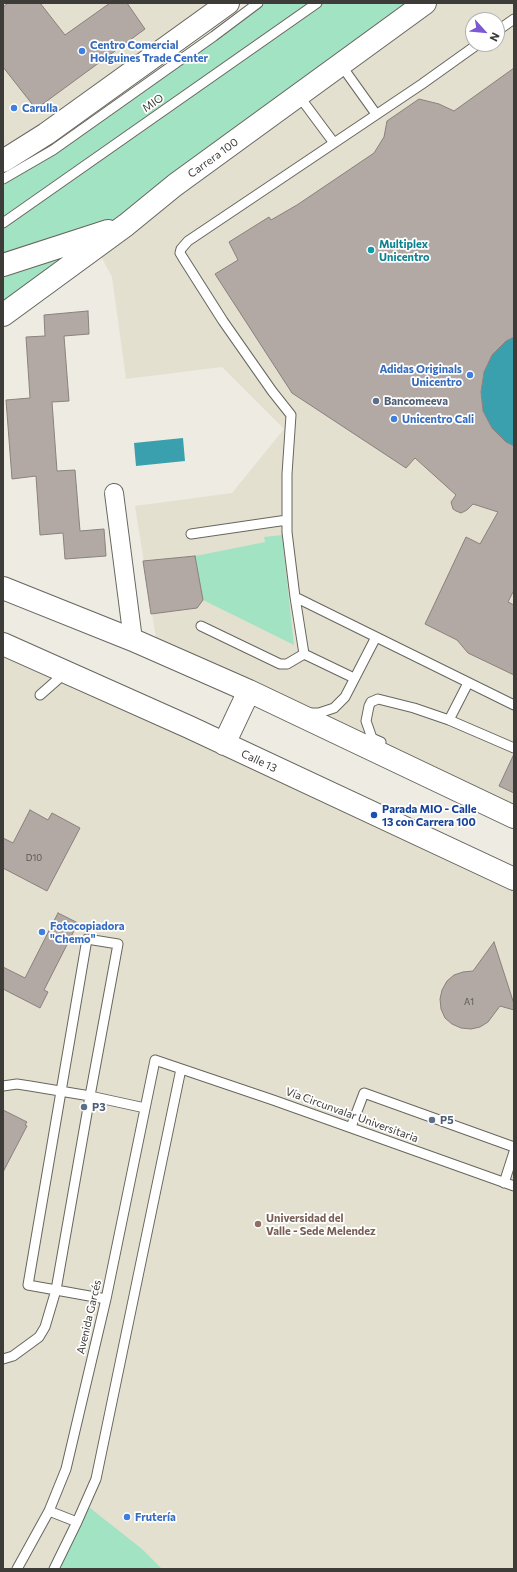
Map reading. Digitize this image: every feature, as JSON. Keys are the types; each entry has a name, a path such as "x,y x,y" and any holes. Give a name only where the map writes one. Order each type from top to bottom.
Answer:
{"main road":[{"path":"3,161 46,134 228,3"},
{"name":"Carrera 100","path":"3,316 126,225 175,185 425,3"},
{"path":"3,265 126,225"},
{"path":"3,588 132,640 249,691 296,714 417,765 514,817"},
{"name":"Calle 13","path":"3,644 224,744 514,879"},
{"path":"224,744 249,691"}],"street":[{"path":"114,493 132,640"}],"lane":[{"name":"MIO","path":"3,179 53,150 258,3"},
{"name":"MIO","path":"3,223 318,3"},
{"path":"505,25 514,18"},
{"path":"304,654 289,551 287,520 287,474 291,415 272,391 223,321 180,253 181,249 188,241 466,52"},
{"path":"341,65 376,114"},
{"path":"299,96 334,143"},
{"path":"191,534 287,520"},
{"path":"295,597 514,705"},
{"path":"201,626 280,664 287,664 304,654"},
{"path":"296,714 319,713 334,708 345,697 376,637"},
{"path":"304,654 354,678"},
{"path":"40,695 65,673"},
{"path":"449,720 468,683"},
{"path":"386,745 372,738 366,724 368,708 374,700 382,699 414,708 449,720 514,748"},
{"path":"3,1360 14,1356 39,1337 45,1327 56,1290 118,944 87,939 28,1285 56,1290 106,1299"},
{"name":"Vía Circunvalar Universitaria","path":"155,1060 351,1127 514,1186"},
{"name":"Avenida Garcés","path":"17,1569 48,1511 66,1469 106,1299 155,1060"},
{"path":"54,1569 96,1479 181,1069"},
{"path":"3,1086 17,1084 90,1096 145,1108"},
{"path":"351,1127 364,1093 514,1147"},
{"path":"504,1183 514,1152"},
{"path":"48,1511 77,1522"}],"shaded area":[{"name":"Centro Comercial Holguines Trade Center","path":"3,3 228,3 3,161"},
{"name":"Unicentro Cali","path":"425,3 514,3 514,817 158,651 135,506 232,493 284,429 222,367 126,379 112,277 96,247"},
{"name":"Universidad del Valle - Sede Melendez","path":"3,644 514,879 514,1569 3,1569"}],"green space":[{"path":"258,3 425,3 3,315 3,179 53,150"},
{"path":"282,535 294,645 203,600 195,556 265,542 264,537"},
{"path":"85,1504 142,1549 162,1569 54,1569"}],"water":[{"path":"514,337 514,446 506,442 492,428 483,411 481,392 484,372 492,355 506,341"},
{"path":"183,438 185,461 136,466 134,443"}],"building":[{"path":"8,3 40,3 65,35 110,3 127,3 145,29 36,109 3,67 3,7"},
{"path":"514,68 514,337 506,341 492,355 484,372 481,392 483,411 492,428 506,442 514,446 514,590 508,602 514,605 514,675 468,653 457,640 425,624 466,537 480,544 498,512 473,504 461,513 456,511 453,509 451,502 456,495 415,458 406,468 292,393 215,274 238,260 229,242 269,217 271,220 297,205 374,153 384,137 387,121 419,99 439,104 454,111"},
{"path":"88,311 89,334 64,336 69,401 52,402 57,471 75,470 80,531 104,529 106,556 65,559 63,533 40,535 36,476 12,479 6,400 30,398 26,337 45,336 44,315"},
{"path":"195,556 203,600 197,608 151,614 143,561"},
{"path":"514,754 514,793 499,786"},
{"path":"30,810 48,820 52,813 80,828 47,891 3,868 3,838 13,843"},
{"path":"58,913 78,923 44,990 48,992 40,1008 3,989 3,967 25,978"},
{"path":"494,942 514,1004 514,1010 500,1006 488,1022 480,1027 471,1029 461,1028 452,1024 445,1018 441,1009 440,999 442,990 447,981 454,975 473,971"},
{"path":"3,1110 27,1122 25,1125 27,1126 3,1172"}],"place":[{"name":"Centro Comercial Holguines Trade Center","path":"82,51"},
{"name":"Carulla","path":"14,108"},
{"name":"Multiplex Unicentro","path":"371,250"},
{"name":"Adidas Originals Unicentro","path":"470,375"},
{"name":"Bancomeeva","path":"376,401"},
{"name":"Unicentro Cali","path":"394,419"},
{"name":"Parada MIO - Calle 13 con Carrera 100","path":"374,815"},
{"name":"Fotocopiadora \"Chemo\"","path":"42,932"},
{"name":"P3","path":"84,1107"},
{"name":"P5","path":"432,1120"},
{"name":"Universidad del Valle - Sede Melendez","path":"258,1224"},
{"name":"Frutería","path":"127,1517"}]}
